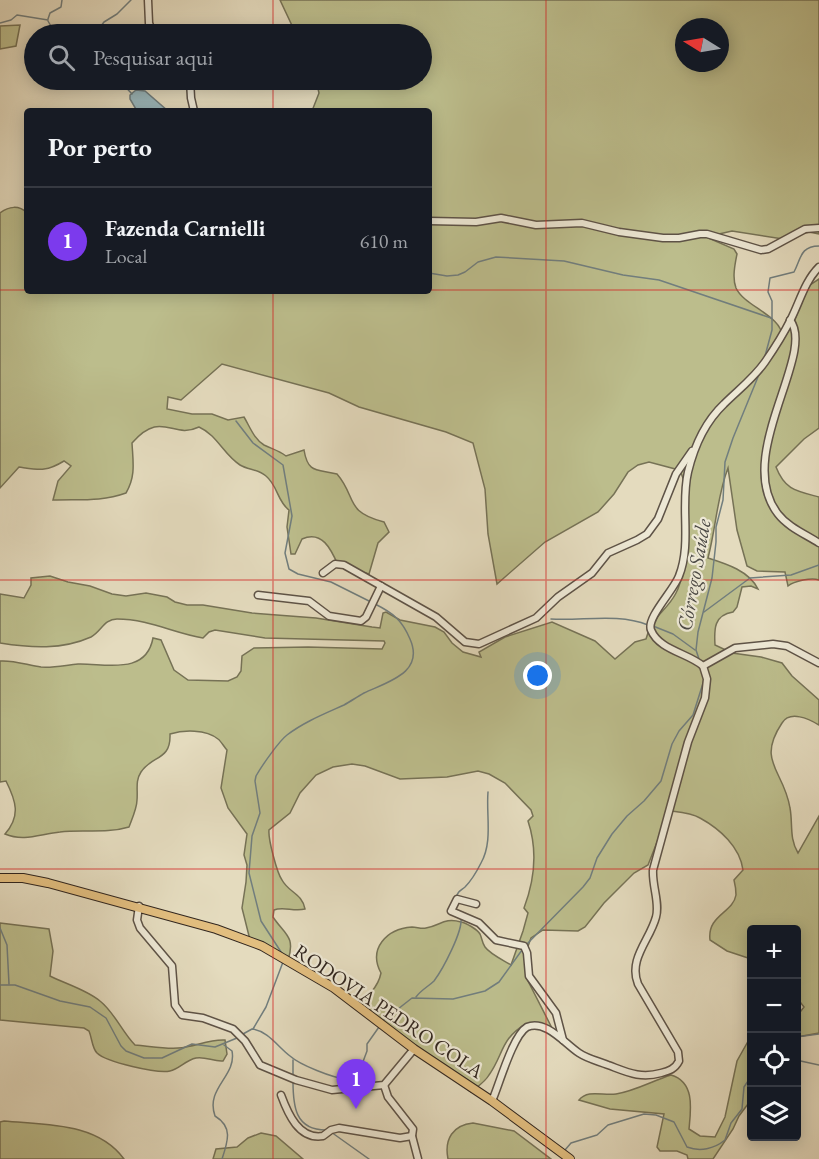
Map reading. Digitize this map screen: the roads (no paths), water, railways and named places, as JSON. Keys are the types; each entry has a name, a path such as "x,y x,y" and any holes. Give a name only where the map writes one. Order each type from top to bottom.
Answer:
{"main road":[{"name":"RODOVIA PEDRO COLA","path":"0,878 37,880 139,906 216,929 262,946 334,988 414,1049 492,1101 570,1159"}],"street":[{"path":"148,0 149,24"},
{"path":"191,90 193,108"},
{"path":"432,220 476,222 501,218 536,225 582,223 619,232 663,238 707,234 761,250 768,249 805,229 819,228"},
{"path":"492,1101 517,1040 525,1028 534,1026 542,1027 564,1040 584,1056 639,1076 656,1075 669,1071 680,1061 678,1052 638,984 635,972 639,955 656,917 653,870 658,847 688,742 705,698 707,679 703,666 664,645 654,635 650,627 651,619 672,591 681,570 684,556 686,485 696,448 711,418 765,362 790,320 809,279 819,267"},
{"path":"790,320 795,331 793,354 768,437 765,477 767,493 777,513 792,527 819,543"},
{"path":"323,573 335,564 340,564 436,617 460,639 469,644 479,644 536,618 558,597 592,573 608,553 647,534 658,519 682,464 696,448"},
{"path":"258,595 309,601 329,616 357,621 366,617 381,586"},
{"path":"703,666 735,648 773,644 787,646 819,663"},
{"path":"476,904 457,899 451,911 479,923 496,940 524,946 527,953 529,976 556,1012 564,1040"},
{"path":"139,906 137,920 140,928 172,966 175,1005 178,1011 233,1029 241,1036 260,1065 296,1080 332,1090 384,1085 414,1049"},
{"path":"384,1085 388,1096 413,1130 412,1136 418,1159"},
{"path":"281,1095 290,1119 312,1135 323,1136 339,1128 400,1138 412,1136"}],"water":[{"path":"136,90 145,91 165,108 135,108 130,95"}],"waterway":[{"path":"48,19 50,13 61,7 62,0"},
{"path":"102,24 131,0"},
{"path":"0,23 11,20 17,15 48,20"},
{"path":"128,90 132,94"},
{"name":"Córrego Saúde","path":"765,356 772,330 772,301 768,292 770,278 794,272 805,251 808,248 819,246"},
{"path":"432,274 458,275 478,262 496,257 564,261 623,275 659,280 771,318"},
{"name":"Córrego Saúde","path":"699,659 696,650 698,632 712,578 716,527 723,500 725,462 760,372"},
{"path":"236,421 253,443 283,465 292,516 285,553 289,569 298,574 331,582 371,602"},
{"path":"704,612 750,578 791,575 819,565"},
{"path":"283,955 261,921 249,873 252,836 260,813 256,776 279,743 294,730 393,680 408,668 413,651 407,632 396,618 375,604"},
{"path":"551,619 613,618 648,625"},
{"path":"653,626 673,634 695,650"},
{"name":"Córrego Saúde","path":"527,944 583,887 590,878 597,858 612,834 661,781 672,744 679,731 693,715 704,680"},
{"path":"456,898 458,892 474,876 485,855 488,837 488,792"},
{"path":"416,997 434,981 442,968 456,940 461,918"},
{"path":"0,928 7,945 9,984"},
{"name":"Córrego Saúde","path":"384,1020 412,998 453,999 485,991 499,982 522,950"},
{"path":"253,1029 266,1007 283,962"},
{"path":"0,985 15,985 60,1001 90,1007 106,1018 126,1051 144,1058 162,1058 192,1044 215,1047 237,1038"},
{"name":"Córrego Saúde","path":"243,1034 252,1029 258,1030 301,1063 325,1074 346,1079 361,1067 367,1044 379,1027"},
{"path":"801,1036 819,1034"},
{"path":"222,1159 228,1135 225,1125 215,1116 213,1106 217,1090 232,1060 232,1051 224,1045"},
{"path":"293,1060 293,1075"},
{"path":"801,1061 819,1065"},
{"path":"293,1081 295,1107 302,1121 308,1126 326,1130"},
{"path":"565,1150 571,1143 597,1135 608,1125 644,1114 656,1115 674,1122 687,1147 697,1149 712,1147 725,1140 731,1123 742,1109 744,1087 747,1082"},
{"path":"331,1132 369,1159"}],"place":[{"name":"Fazenda Carnielli","path":"356,1109"}]}
